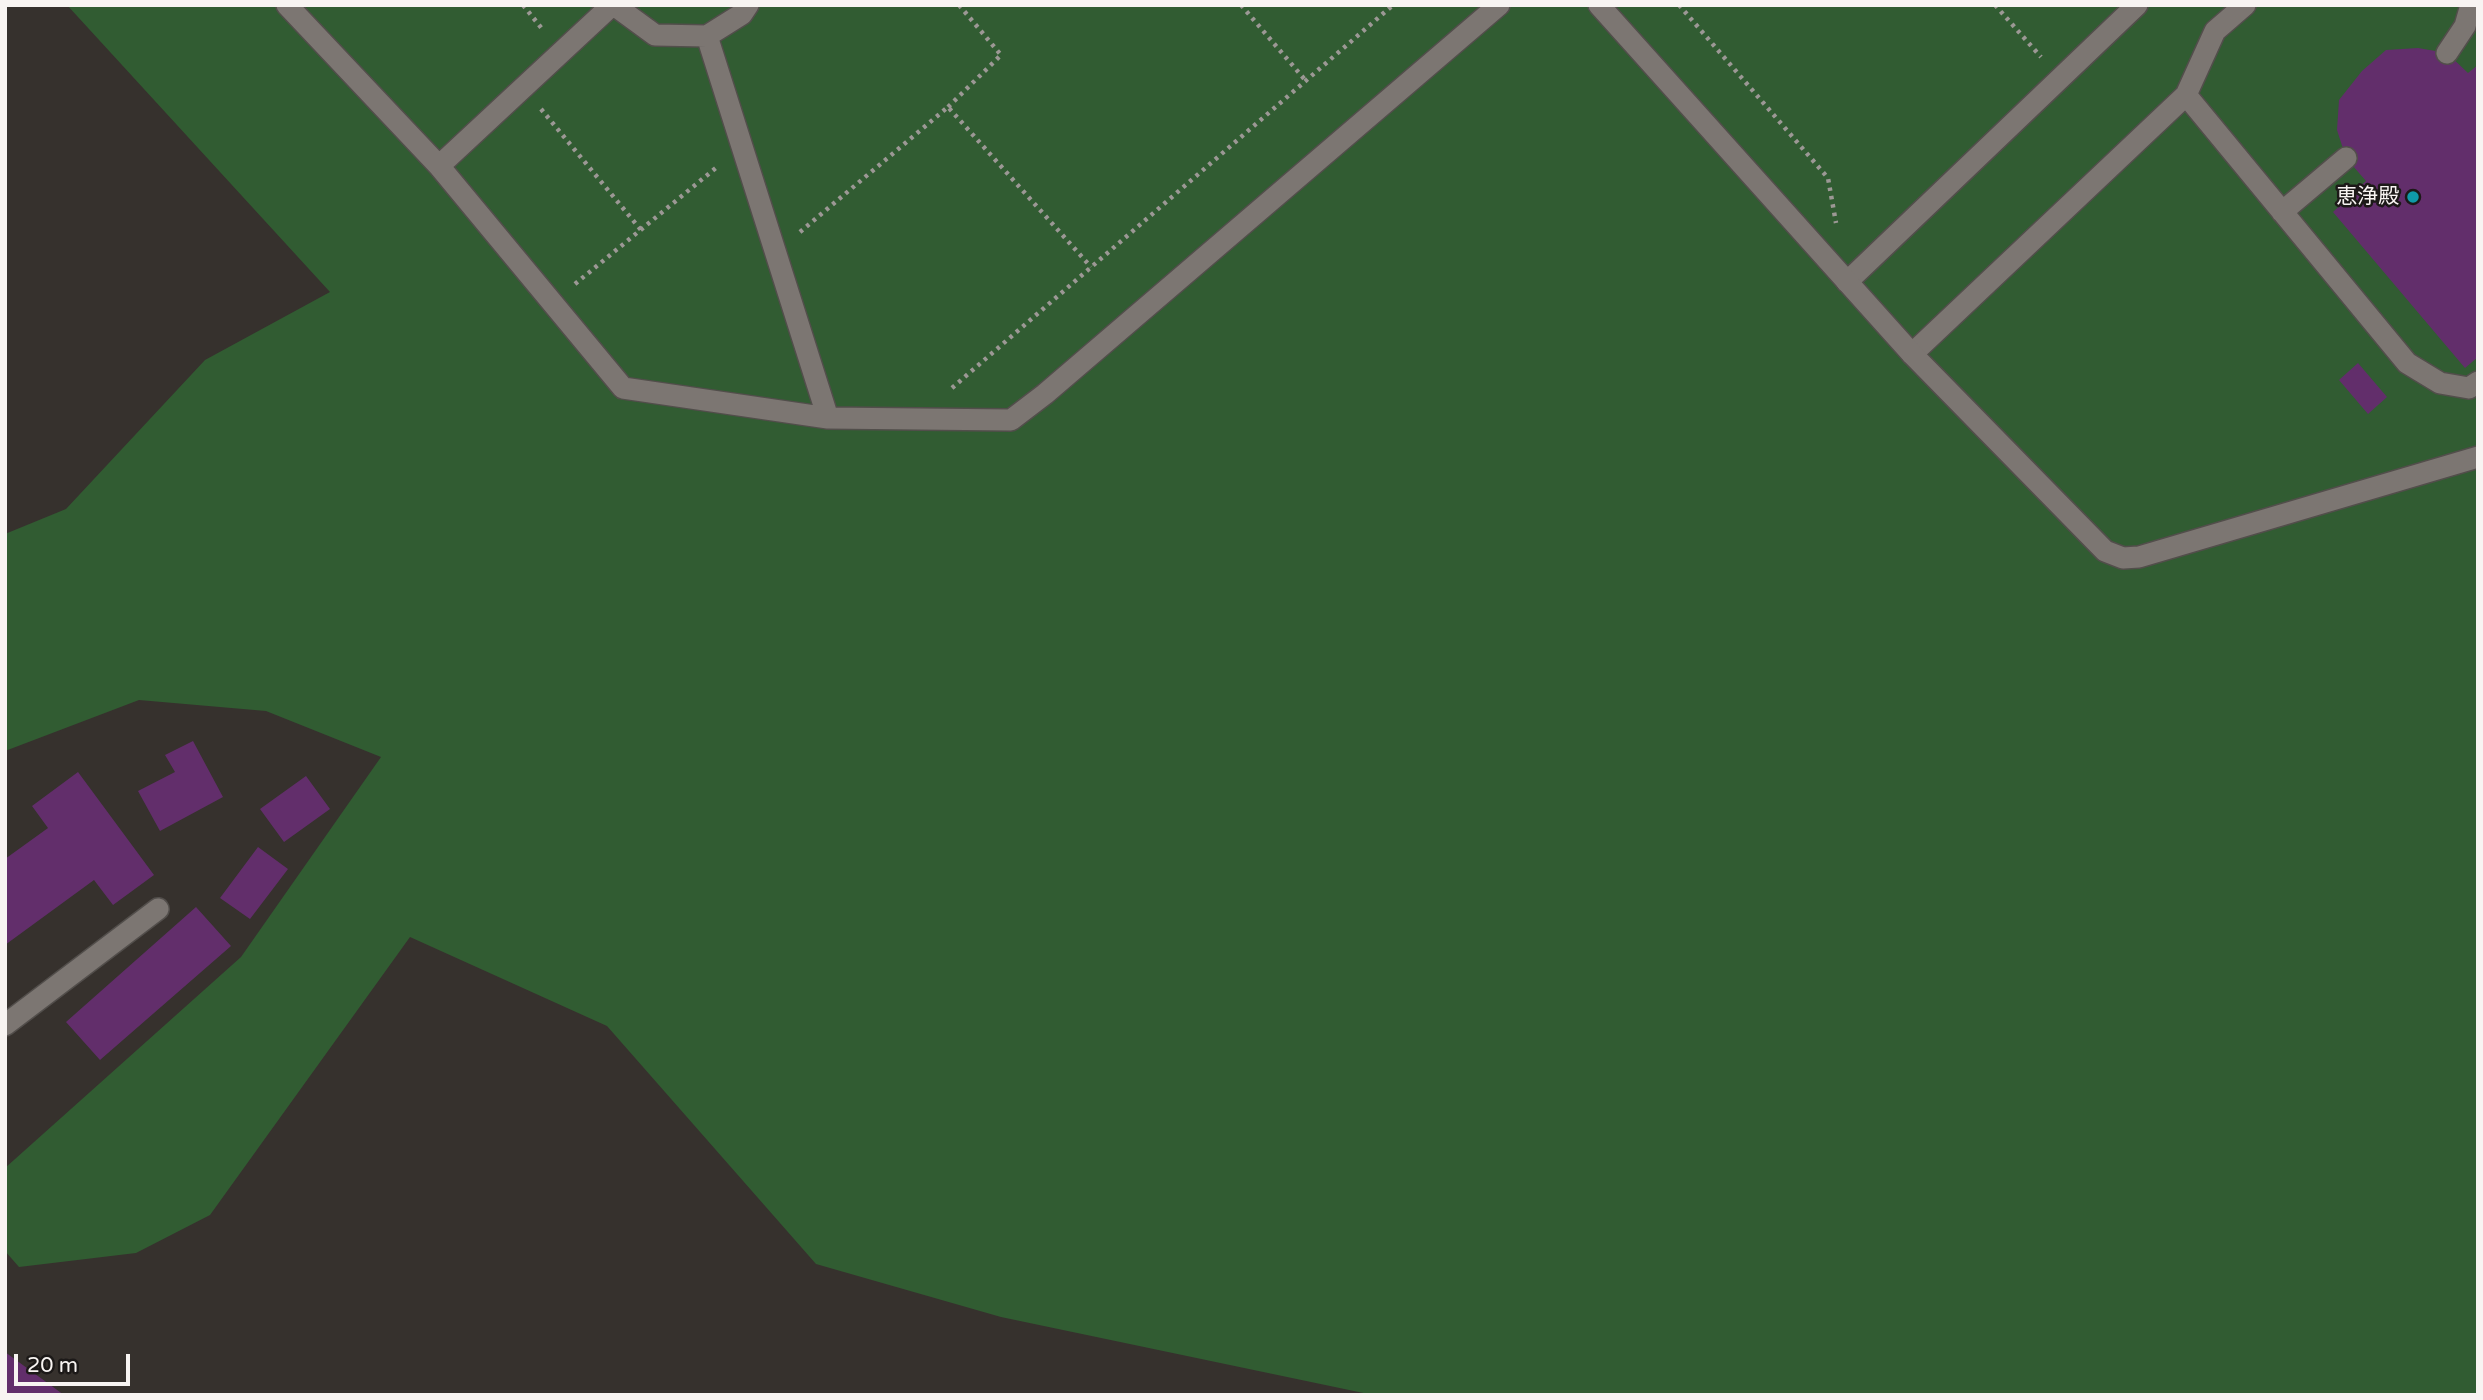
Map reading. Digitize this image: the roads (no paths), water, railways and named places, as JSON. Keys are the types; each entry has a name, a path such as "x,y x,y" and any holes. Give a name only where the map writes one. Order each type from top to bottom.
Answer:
{"street":[{"path":"287,5 439,166 623,388 828,418 1011,420 1045,394 1499,5"},
{"path":"439,166 613,5 655,35 708,36 742,14 748,5"},
{"path":"1599,5 1912,354 2105,551 2123,558 2139,557 2478,457"},
{"path":"1847,282 2137,5"},
{"path":"1912,354 2186,95 2215,31 2245,5"},
{"path":"2447,53 2465,26 2471,5"},
{"path":"708,36 828,418"},
{"path":"2186,95 2407,363 2440,383 2469,388 2478,382"},
{"path":"2282,212 2346,158"},
{"path":"5,1025 158,909"}],"place":[{"name":"恵浄殿","path":"2413,197"}]}
